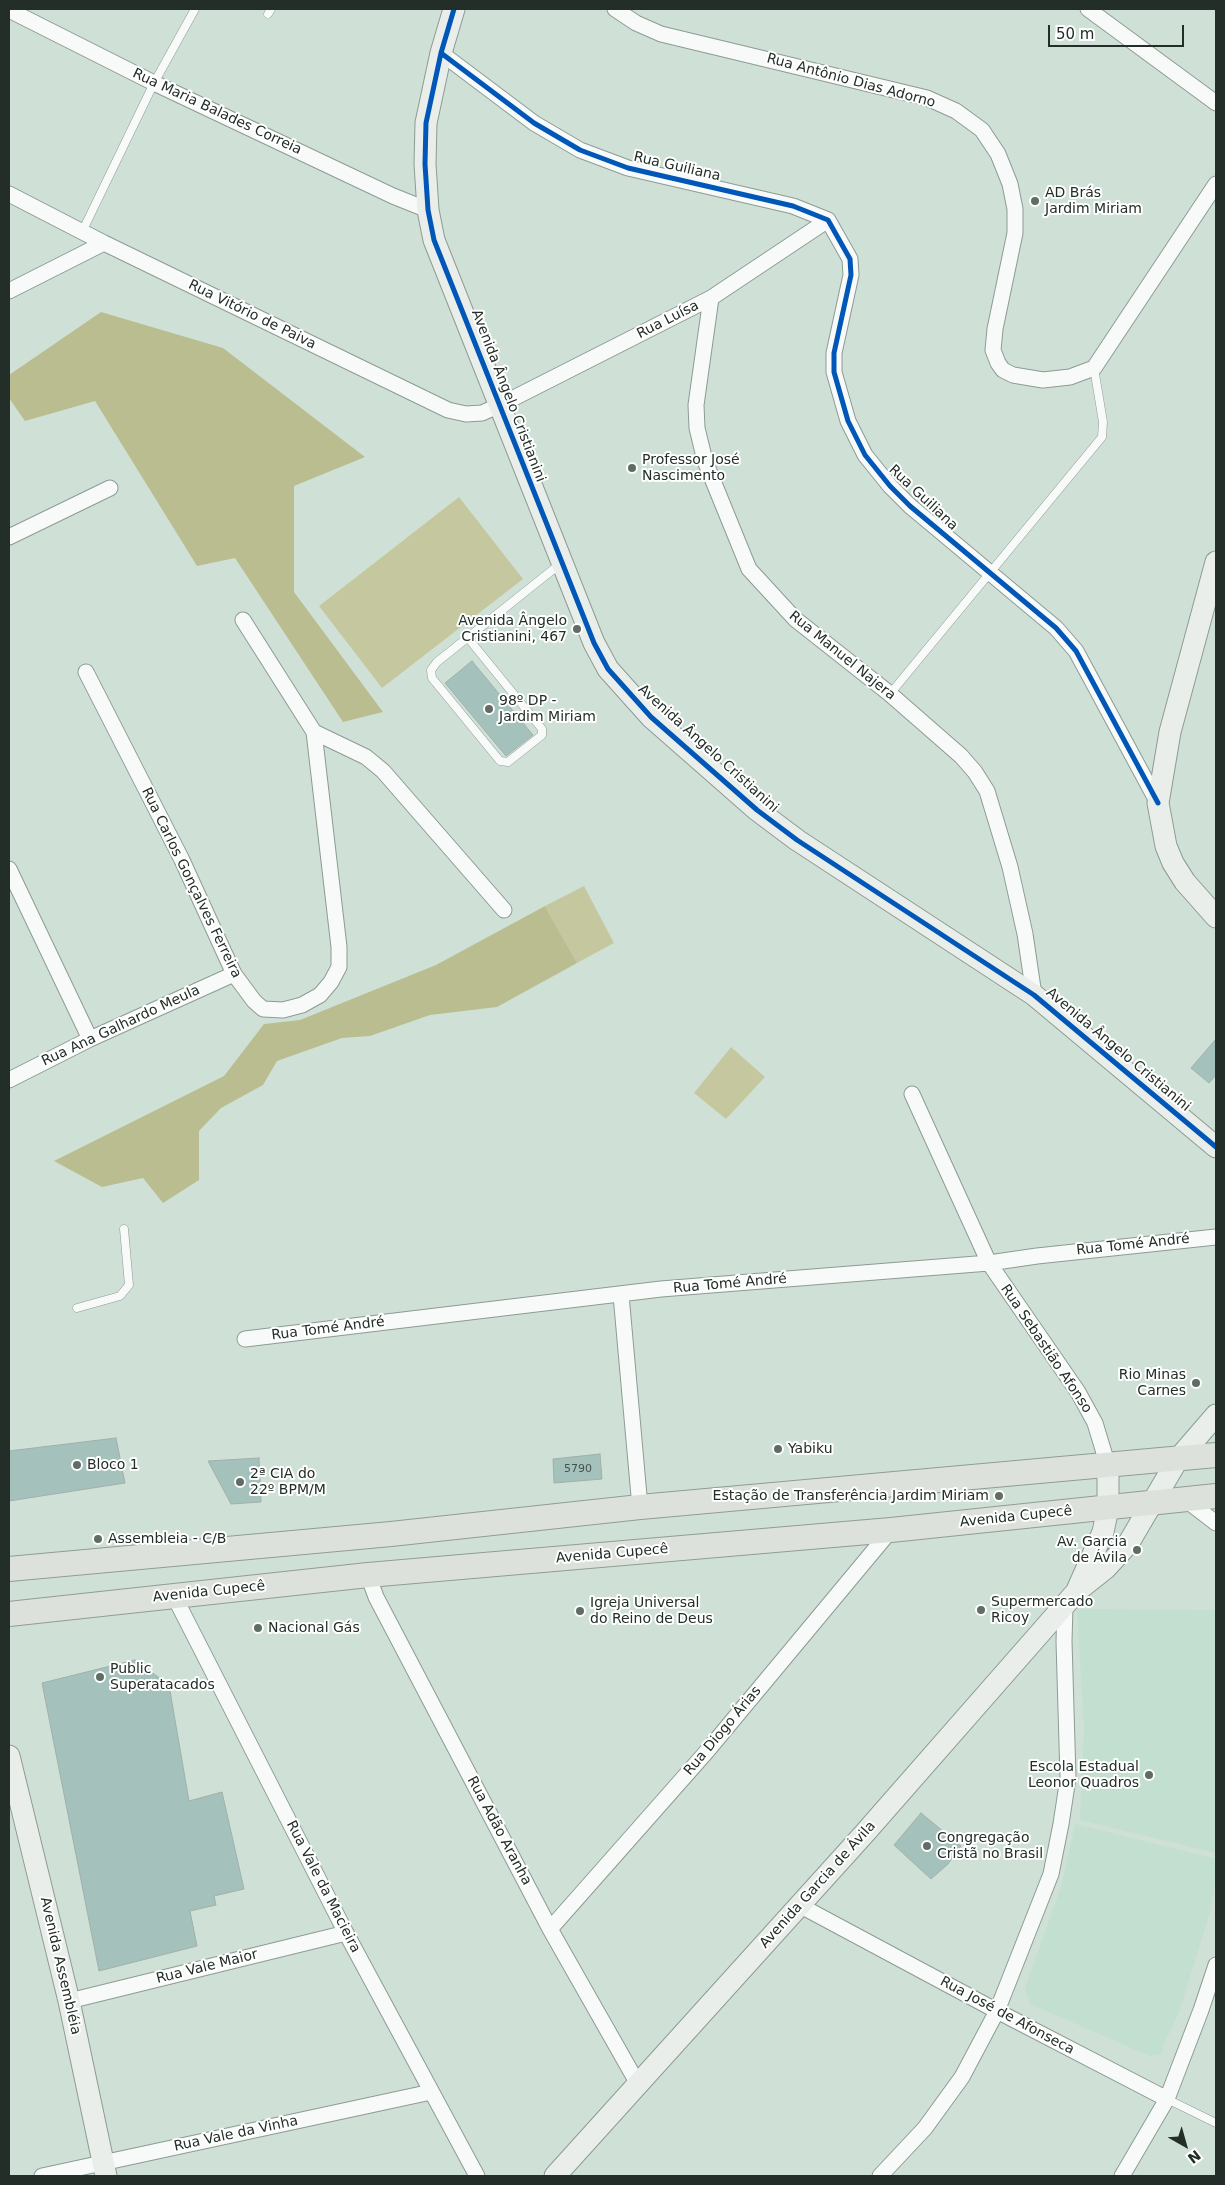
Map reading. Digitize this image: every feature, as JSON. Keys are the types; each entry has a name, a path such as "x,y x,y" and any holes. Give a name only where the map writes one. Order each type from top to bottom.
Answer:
{"main road":[{"path":"9,1569 363,1537 640,1507 1216,1455"},
{"name":"Avenida Cupecê","path":"9,1614 368,1575 891,1530 1216,1496"}],"street":[{"name":"Avenida Ângelo Cristianini","path":"454,9 441,53 426,123 425,164 428,210 434,240 594,643 608,669 651,717 757,810 797,840 1034,995 1216,1146"},
{"name":"Rua Antônio Dias Adorno","path":"615,9 636,23 661,34 927,98 956,111 982,130 1001,162 1010,184 1015,209 1015,233 995,329 994,350 998,363 1003,370 1013,375 1043,380 1070,377 1094,368"},
{"path":"1088,9 1216,103"},
{"name":"Rua Maria Balades Correia","path":"9,10 154,83 394,196 428,210"},
{"name":"Rua Guiliana","path":"441,53 534,123 580,150 628,168 793,206 828,220 850,259 850,275 834,353 838,392 848,421 865,455 890,486 1056,628 1076,651 1158,803"},
{"path":"1094,368 1216,184"},
{"name":"Rua Vitório de Paiva","path":"9,194 104,243 448,410 466,414 482,413 500,405"},
{"name":"Rua Luísa","path":"500,405 711,298 828,220"},
{"path":"9,291 104,243"},
{"name":"Rua Manuel Najera","path":"711,298 696,405 697,428 705,461 749,569 795,619 890,694 961,756 975,772 987,791 1007,859 1025,934 1034,995"},
{"path":"9,537 110,488"},
{"path":"1216,562 1170,732 1158,803 1166,846 1173,863 1185,882 1216,916"},
{"path":"243,620 314,732 366,757 383,770 504,910"},
{"name":"Rua Carlos Gonçalves Ferreira","path":"86,672 185,868 234,974 263,1009 283,1010 302,1005 320,995 332,982 339,967 339,947 314,732"},
{"path":"9,869 90,1039"},
{"name":"Rua Ana Galhardo Meula","path":"9,1080 90,1039 234,974"},
{"name":"Rua Sebastião Afonso","path":"912,1094 989,1263 1078,1392 1095,1423 1108,1466"},
{"name":"Rua Tomé André","path":"245,1339 622,1295 746,1282 989,1263 1216,1237"},
{"path":"622,1295 640,1507"},
{"name":"Avenida Garcia de Ávila","path":"556,2176 1071,1599 1106,1568 1128,1544 1178,1459 1216,1415"},
{"name":"Avenida Garcia de Ávila","path":"1071,1599 1103,1532 1108,1508 1108,1466"},
{"path":"1186,1500 1216,1524"},
{"name":"Rua Diogo Árias","path":"550,1929 708,1750 891,1530"},
{"name":"Rua Adão Aranha","path":"368,1575 385,1614 550,1929 638,2084"},
{"name":"Rua Vale da Macieira","path":"174,1596 346,1933 477,2176"},
{"path":"880,2176 925,2128 956,2084 996,2011 1051,1874 1068,1778 1071,1599"},
{"name":"Avenida Assembléia","path":"9,1756 69,2001 105,2170"},
{"name":"Rua José de Afonseca","path":"799,1905 996,2011 1167,2099"},
{"name":"Rua Vale Maior","path":"69,2001 346,1933"},
{"path":"1122,2176 1167,2099 1202,2010 1216,1965"},
{"name":"Rua Vale da Vinha","path":"42,2176 105,2170 431,2092"}],"lane":[{"path":"82,232 154,83 195,9"},
{"path":"890,694 1102,437 1103,422 1094,368"},
{"path":"468,638 542,729 542,735 508,762 500,761 431,674 432,667 562,562"},
{"path":"77,1308 120,1296 129,1285 124,1229"},
{"name":"Rua José de Afonseca","path":"1167,2099 1216,2123"}],"shaded area":[{"path":"459,497 523,579 382,688 319,606"},
{"path":"584,886 614,943 577,963 545,906"},
{"path":"731,1047 765,1077 726,1119 694,1093"},
{"name":"Escola Estadual Leonor Quadros","path":"1077,1609 1216,1610 1216,1853 1080,1820 1084,1730"},
{"path":"1075,1824 1216,1859 1216,1880 1210,1912 1179,2013 1164,2044 1162,2054 1150,2056 1030,2004 1025,1988 1061,1887"}],"green space":[{"path":"101,312 223,348 365,457 294,486 294,592 383,712 343,722 235,558 197,566 95,401 25,421 9,398 9,375"},
{"path":"545,906 577,963 497,1007 430,1015 370,1036 342,1038 277,1061 263,1085 221,1108 199,1131 199,1180 163,1203 143,1178 102,1187 54,1161 224,1076 264,1024 300,1020 436,965"}],"building":[{"name":"98º DP - Jardim Miriam","path":"472,661 533,735 506,756 445,683"},
{"path":"1216,1039 1216,1075 1209,1083 1191,1068"},
{"name":"Bloco 1","path":"116,1438 125,1483 9,1501 9,1451"},
{"path":"600,1454 602,1479 554,1483 553,1459"},
{"name":"2ª CIA do 22º BPM/M","path":"259,1458 261,1502 231,1504 208,1461"},
{"path":"135,1660 169,1685 189,1801 222,1792 244,1889 214,1896 216,1905 190,1911 197,1946 99,1971 42,1683"},
{"name":"Congregação Cristã no Brasil","path":"921,1813 961,1846 948,1864 931,1879 894,1845"}],"cycle path":[{"path":"454,9 441,53 426,123 425,164 428,210 434,240 594,643 608,669 651,717 757,810 797,840 1034,995 1216,1147"},
{"path":"441,53 534,123 580,150 628,168 793,206 828,220 850,259 851,275 834,353 834,372 848,421 865,455 890,486 910,506 1056,628 1076,651 1158,803"}],"place":[{"name":"AD Brás Jardim Miriam","path":"1035,201"},
{"name":"Professor José Nascimento","path":"632,468"},
{"name":"Avenida Ângelo Cristianini, 467","path":"577,629"},
{"name":"98º DP - Jardim Miriam","path":"489,709"},
{"name":"Rio Minas Carnes","path":"1196,1383"},
{"name":"Yabiku","path":"778,1449"},
{"name":"Bloco 1","path":"77,1465"},
{"name":"2ª CIA do 22º BPM/M","path":"240,1482"},
{"name":"Estação de Transferência Jardim Miriam","path":"999,1496"},
{"name":"Assembleia - C/B","path":"98,1539"},
{"name":"Av. Garcia de Ávila","path":"1137,1550"},
{"name":"Supermercado Ricoy","path":"981,1610"},
{"name":"Igreja Universal do Reino de Deus","path":"580,1611"},
{"name":"Nacional Gás","path":"258,1628"},
{"name":"Public Superatacados","path":"100,1677"},
{"name":"Escola Estadual Leonor Quadros","path":"1149,1775"},
{"name":"Congregação Cristã no Brasil","path":"927,1846"}]}
